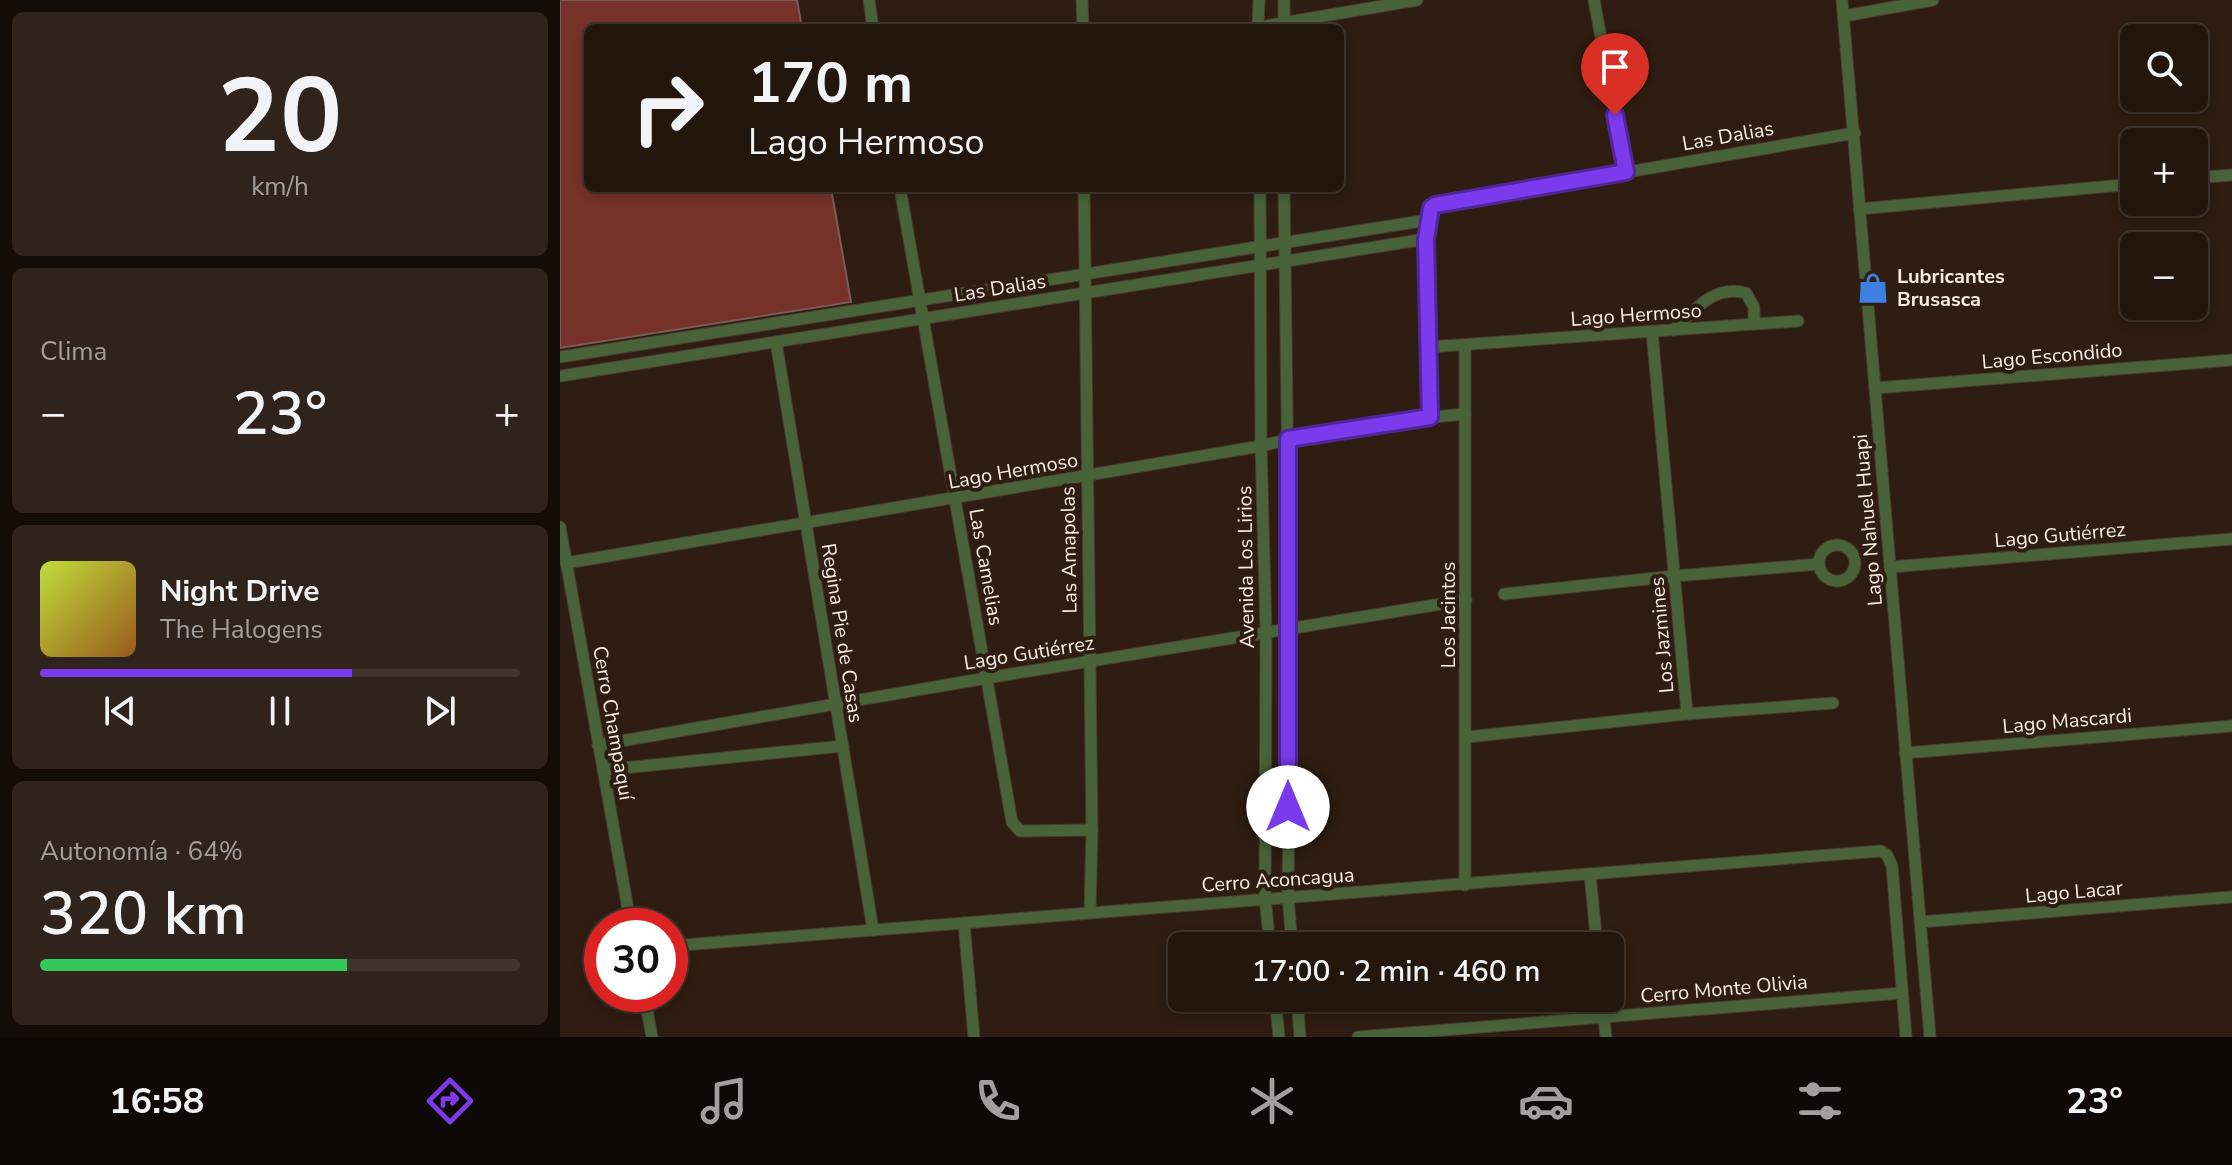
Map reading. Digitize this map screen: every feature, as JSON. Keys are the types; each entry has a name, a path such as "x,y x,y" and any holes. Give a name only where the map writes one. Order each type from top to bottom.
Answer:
{"street":[{"path":"869,0 872,24"},
{"path":"1082,0 1083,24"},
{"path":"1257,24 1259,0"},
{"path":"1284,0 1284,24"},
{"path":"1289,24 1417,0"},
{"path":"1594,0 1626,172"},
{"name":"Lago Nahuel Huapi","path":"1842,0 1930,1037"},
{"path":"1844,16 1933,0"},
{"name":"Las Dalias","path":"560,357 1428,220 1435,205 1855,133"},
{"path":"2208,177 2232,175"},
{"path":"1859,209 2120,185"},
{"name":"Las Camelias","path":"901,192 1012,822 1020,831 1035,833 1092,830"},
{"name":"Las Amapolas","path":"1084,192 1092,830 1090,912"},
{"name":"Avenida Los Lirios","path":"1260,192 1261,446 1266,632 1265,898 1269,932"},
{"path":"1284,192 1290,628 1288,896 1291,932"},
{"path":"1428,220 1430,417"},
{"name":"Las Dalias","path":"560,376 1426,239"},
{"path":"1673,330 1718,292 1734,290 1746,293 1754,307 1754,324"},
{"name":"Lago Hermoso","path":"1429,347 1798,321"},
{"name":"Los Jazmines","path":"1467,737 1687,714 1652,332"},
{"name":"Regina Pie de Casas","path":"776,342 873,930"},
{"name":"Los Jacintos","path":"1465,345 1465,885"},
{"name":"Lago Escondido","path":"1875,388 2232,360"},
{"name":"Lago Hermoso","path":"566,563 1086,477 1288,439 1465,414"},
{"name":"Cerro Champaquí","path":"560,527 628,908"},
{"name":"Lago Gutiérrez","path":"1890,567 2232,539"},
{"path":"1504,594 1819,564"},
{"name":"Lago Gutiérrez","path":"598,745 1466,600"},
{"path":"1687,714 1833,703"},
{"name":"Lago Mascardi","path":"1905,753 2232,726"},
{"path":"603,770 843,746"},
{"name":"Cerro Aconcagua","path":"688,945 1288,896 1465,885 1872,850 1887,855 1892,866 1902,993"},
{"path":"1590,874 1596,932"},
{"name":"Lago Lacar","path":"1920,922 2232,897"},
{"path":"964,923 974,1037"},
{"path":"1902,993 1906,1037"},
{"name":"Cerro Monte Olivia","path":"1358,1037 1902,993"},
{"path":"647,1012 652,1037"},
{"path":"1276,1012 1279,1037"},
{"path":"1298,1012 1300,1037"},
{"path":"1603,1012 1606,1037"}],"building":[{"path":"560,0 797,0 801,24 584,24 584,192 832,192 851,302 560,348"}],"place":[{"name":"Lubricantes Brusasca","path":"1873,288"}],"route":[{"path":"1288,807 1288,439 1430,417 1426,239 1429,211 1435,205 1626,172 1615,115"}]}
